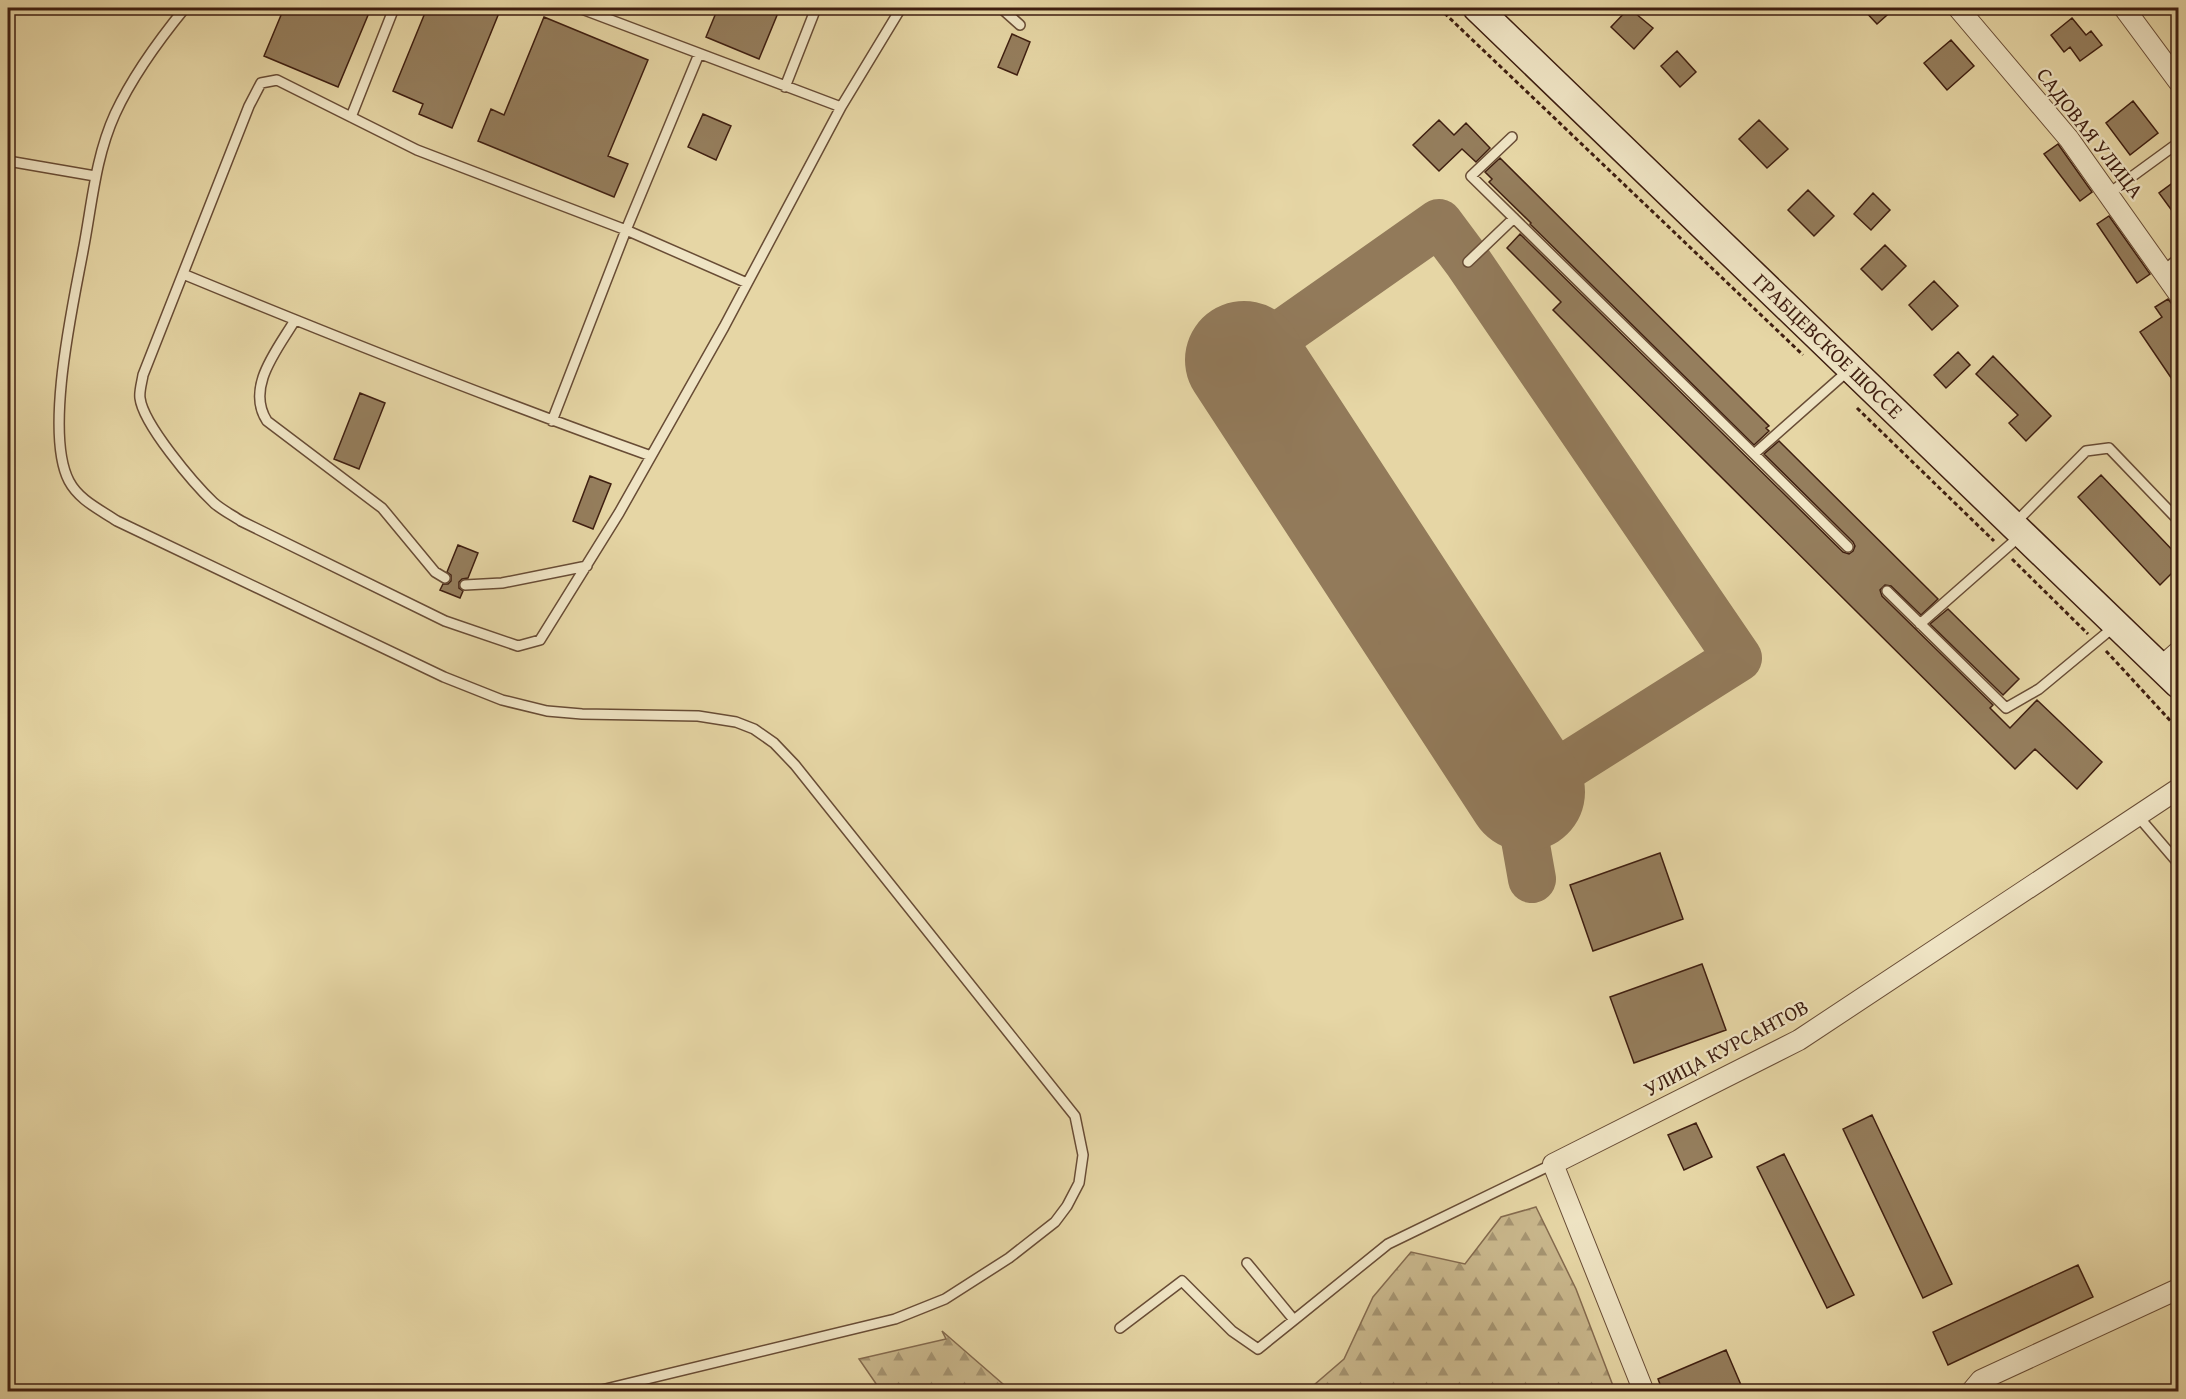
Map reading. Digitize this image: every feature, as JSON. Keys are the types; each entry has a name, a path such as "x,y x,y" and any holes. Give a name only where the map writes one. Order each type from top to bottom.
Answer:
{"street":[{"name":"ГРАБЦЕВСКОЕ ШОССЕ","path":"1477,8 1842,376 2013,536 2117,625 2174,668"},
{"name":"САДОВАЯ УЛИЦА","path":"1958,8 2069,140 2178,292"},
{"path":"2124,8 2178,81"},
{"name":"УЛИЦА КУРСАНТОВ","path":"1553,1164 1799,1040 2178,789"},
{"path":"1553,1164 1644,1392"},
{"path":"1971,1392 1982,1380 2178,1289"}],"lane":[{"path":"185,8 142,63 127,88 114,116 95,176 83,250 70,309 61,397 59,445 62,464 80,498 117,521 222,572 444,677 502,700 547,711 582,714 698,716 736,722 754,729 774,743 795,765 1075,1116 1083,1155 1079,1182 1067,1206 1055,1222 1010,1258 945,1299 895,1319 593,1392"},
{"path":"351,117 394,8"},
{"path":"579,8 841,107"},
{"path":"785,87 816,8"},
{"path":"747,283 626,230 417,150 277,80 261,83 249,106 143,375 140,397 145,414 152,426 201,490 216,505 241,521 445,621 518,646 540,640 587,566 651,456 747,283 841,107 901,8"},
{"path":"1001,8 1020,25"},
{"path":"552,421 626,230 699,54"},
{"path":"1512,137 1471,176 1848,546"},
{"path":"2108,194 2178,143"},
{"path":"8,161 95,176"},
{"path":"1468,262 1514,218"},
{"path":"2163,271 2178,259"},
{"path":"183,273 295,320 552,421 651,456"},
{"path":"295,320 262,380 259,392 261,412 267,421 382,508 435,572 445,578"},
{"path":"1754,454 1842,376"},
{"path":"1920,624 2013,536 2086,452 2109,448 2178,520"},
{"path":"465,585 502,583 587,566"},
{"path":"1887,591 2006,708 2039,689 2117,625"},
{"path":"2137,815 2178,863"},
{"path":"1120,1328 1182,1281 1232,1331 1258,1349 1388,1244 1553,1164"},
{"path":"1247,1263 1294,1320"}],"path":[{"path":"1439,8 1807,360"},
{"path":"1842,376 2013,536 2096,642 2178,729"}],"green space":[{"path":"1536,1207 1576,1289 1615,1391 1307,1391 1344,1359 1373,1297 1411,1252 1465,1264 1501,1217"},
{"path":"942,1331 1011,1391 881,1391 859,1359 946,1339"}],"building":[{"path":"284,8 371,8 338,87 264,56"},
{"path":"427,8 501,8 452,128 419,114 423,104 393,91"},
{"path":"718,8 780,8 759,59 706,37"},
{"path":"1629,8 1653,28 1634,49 1611,27"},
{"path":"1862,8 1895,8 1877,24"},
{"path":"544,17 648,60 608,156 628,164 614,197 478,141 491,109 504,115"},
{"path":"2072,18 2086,35 2091,31 2102,45 2080,61 2070,47 2064,52 2051,35"},
{"path":"1012,34 1030,42 1017,75 998,67"},
{"path":"1951,40 1974,66 1947,90 1924,63"},
{"path":"1677,51 1696,72 1680,87 1661,66"},
{"path":"2133,101 2158,133 2130,155 2106,123"},
{"path":"703,114 731,126 716,160 688,147"},
{"path":"1439,120 1454,135 1466,123 1490,148 1476,162 1462,149 1439,171 1413,145"},
{"path":"1759,120 1788,149 1767,168 1739,139"},
{"path":"2058,144 2092,192 2080,201 2044,154"},
{"path":"1500,158 1769,426 1766,428 1769,431 1754,445 1530,224 1489,182 1492,179 1485,172"},
{"path":"2178,179 2178,219 2159,193"},
{"path":"1808,190 1834,216 1814,236 1788,210"},
{"path":"1873,193 1890,210 1871,230 1854,214"},
{"path":"2109,216 2150,274 2137,283 2097,224"},
{"path":"1520,234 1843,552 1849,554 1853,551 1855,546 1853,542 1764,454 1779,441 1938,599 1921,615 1891,586 1885,585 1880,590 1882,596 1993,705 1990,708 2010,728 2037,700 2102,762 2077,789 2035,749 2015,769 1553,310 1561,302 1507,248"},
{"path":"1885,245 1906,266 1882,290 1861,269"},
{"path":"1934,281 1958,306 1932,330 1909,305"},
{"path":"2168,299 2178,312 2178,388 2140,332 2162,317 2155,307"},
{"path":"1958,352 1970,365 1946,388 1934,375"},
{"path":"1993,356 2051,416 2026,441 2009,423 2018,415 1976,374"},
{"path":"360,393 385,403 359,469 334,459"},
{"path":"2101,475 2178,556 2178,567 2160,585 2078,497"},
{"path":"590,476 611,484 593,529 573,521"},
{"path":"458,545 478,553 468,578 459,582 459,588 463,591 460,598 440,590 443,584 451,581 451,575 447,572"},
{"path":"1948,609 2019,679 2003,695 1930,624"},
{"path":"1660,853 1683,919 1593,951 1570,885"},
{"path":"1702,964 1726,1030 1634,1063 1610,997"},
{"path":"1872,1115 1952,1284 1923,1298 1843,1129"},
{"path":"1696,1123 1712,1157 1684,1170 1668,1135"},
{"path":"1784,1154 1854,1295 1827,1308 1757,1167"},
{"path":"2078,1265 2093,1297 1948,1365 1933,1332"},
{"path":"1726,1350 1744,1392 1663,1392 1658,1379"}],"taxiway":[{"path":"1244,360 1439,223 1468,262 1738,658 1526,792 1521,817 1532,879"}],"runway":[{"path":"1244,360 1526,792"}]}
